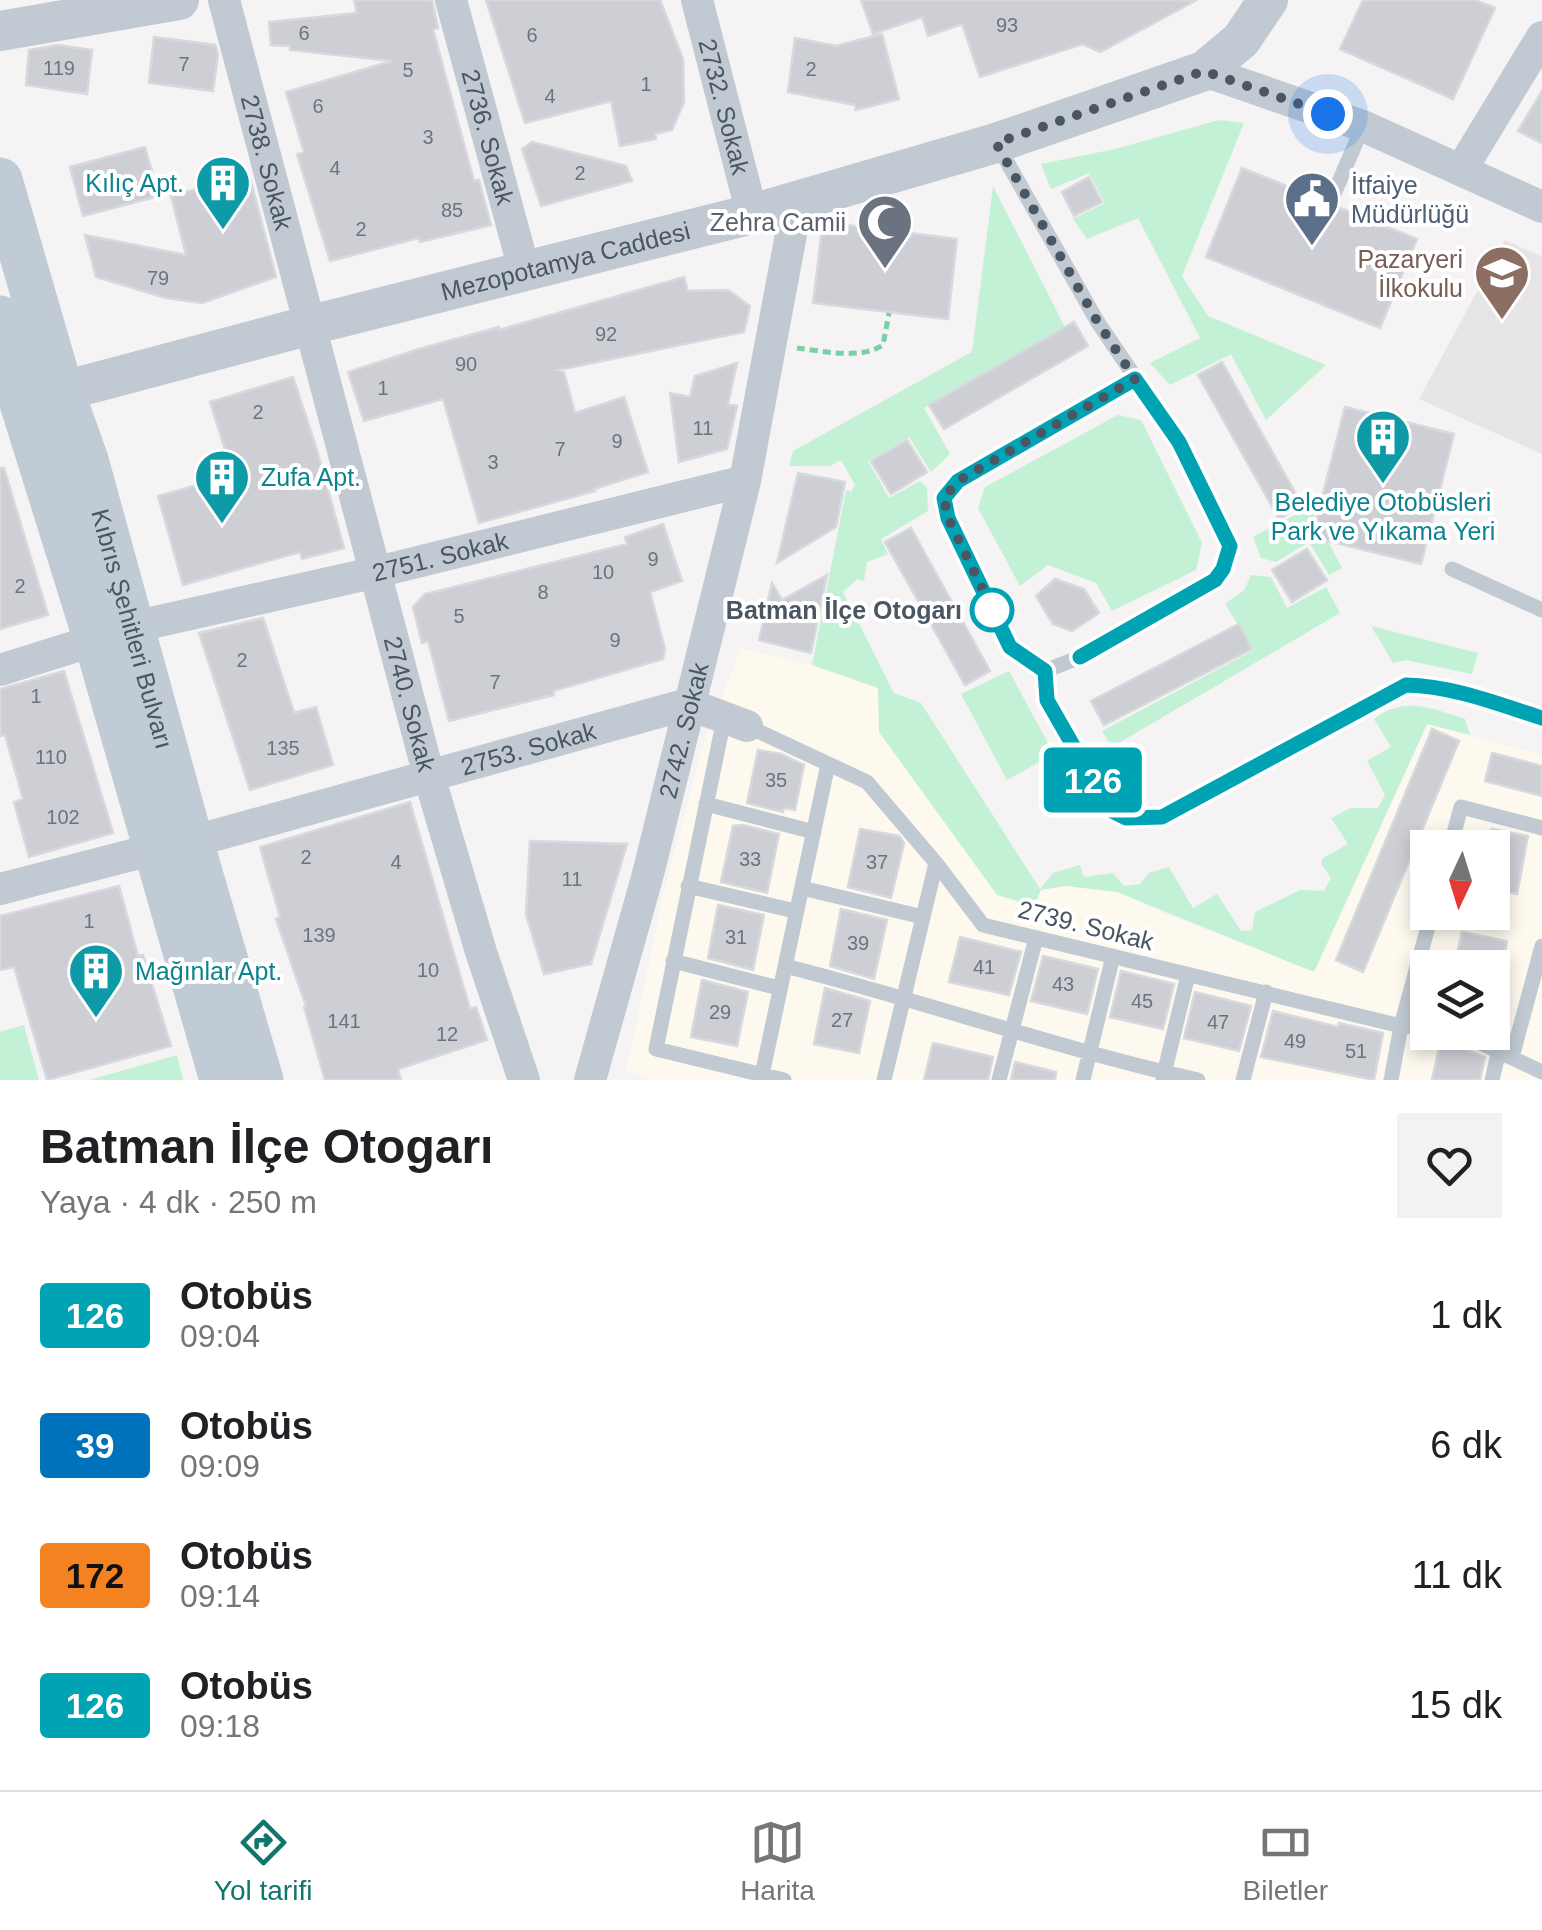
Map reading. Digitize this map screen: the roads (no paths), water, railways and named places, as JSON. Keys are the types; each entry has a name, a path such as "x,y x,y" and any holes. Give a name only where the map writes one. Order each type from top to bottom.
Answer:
{"main road":[{"name":"Kıbrıs Şehitleri Bulvarı","path":"0,180 28,399"},
{"name":"Kıbrıs Şehitleri Bulvarı","path":"0,318 114,633 173,845 222,1080"},
{"name":"Kıbrıs Şehitleri Bulvarı","path":"173,845 261,1080"}],"street":[{"path":"0,31 179,0"},
{"name":"2738. Sokak","path":"224,0 311,325"},
{"name":"2736. Sokak","path":"451,0 525,273"},
{"name":"2732. Sokak","path":"698,0 752,214"},
{"name":"Mezopotamya Caddesi","path":"28,399 752,214 996,143 1204,71 1241,40 1268,0"},
{"path":"1461,170 1542,37"},
{"path":"1204,71 1363,126 1542,207"},
{"name":"2742. Sokak","path":"590,1080 648,874 745,481 797,202"},
{"name":"2740. Sokak","path":"311,325 429,776 480,952 524,1080"},
{"name":"2751. Sokak","path":"0,670 114,633 745,481"},
{"path":"688,704 736,723"},
{"name":"2753. Sokak","path":"0,890 688,704"}],"lane":[{"path":"1330,204 1363,126"},
{"path":"996,143 1097,321 1179,442 1230,546 1215,580 1080,657 1045,671"},
{"path":"1045,671 1010,647 948,518 944,498 958,481 1135,379"},
{"path":"1452,569 1542,610"},
{"path":"1045,671 1047,700 1110,810 1126,818 1162,817 1406,685 1473,696 1542,718"},
{"path":"736,723 706,804 656,1049 784,1080"},
{"name":"2739. Sokak","path":"736,723 867,782 983,925 1410,1026"},
{"path":"762,1075 828,764"},
{"path":"706,804 814,832"},
{"path":"1455,830 1461,806 1542,828"},
{"path":"884,1080 936,863"},
{"path":"688,886 795,911"},
{"path":"802,888 923,917"},
{"path":"1390,1080 1427,930"},
{"path":"999,1080 1036,938"},
{"path":"1492,1080 1506,1054 1542,946"},
{"path":"1083,1080 1113,956"},
{"path":"674,961 780,988"},
{"path":"785,966 905,996 1164,1076 1198,1080"},
{"path":"1164,1076 1188,975"},
{"path":"1243,1080 1266,992"},
{"path":"1497,1050 1542,1072"}],"place":[{"name":"Kılıç Apt.","path":"223,232"},
{"name":"İtfaiye Müdürlüğü","path":"1312,248"},
{"name":"Zehra Camii","path":"885,271"},
{"name":"Pazaryeri İlkokulu","path":"1502,322"},
{"name":"Belediye Otobüsleri Park ve Yıkama Yeri","path":"1383,486"},
{"name":"Zufa Apt.","path":"222,526"},
{"name":"Batman İlçe Otogarı","path":"992,610"},
{"name":"Mağınlar Apt.","path":"96,1020"}]}
